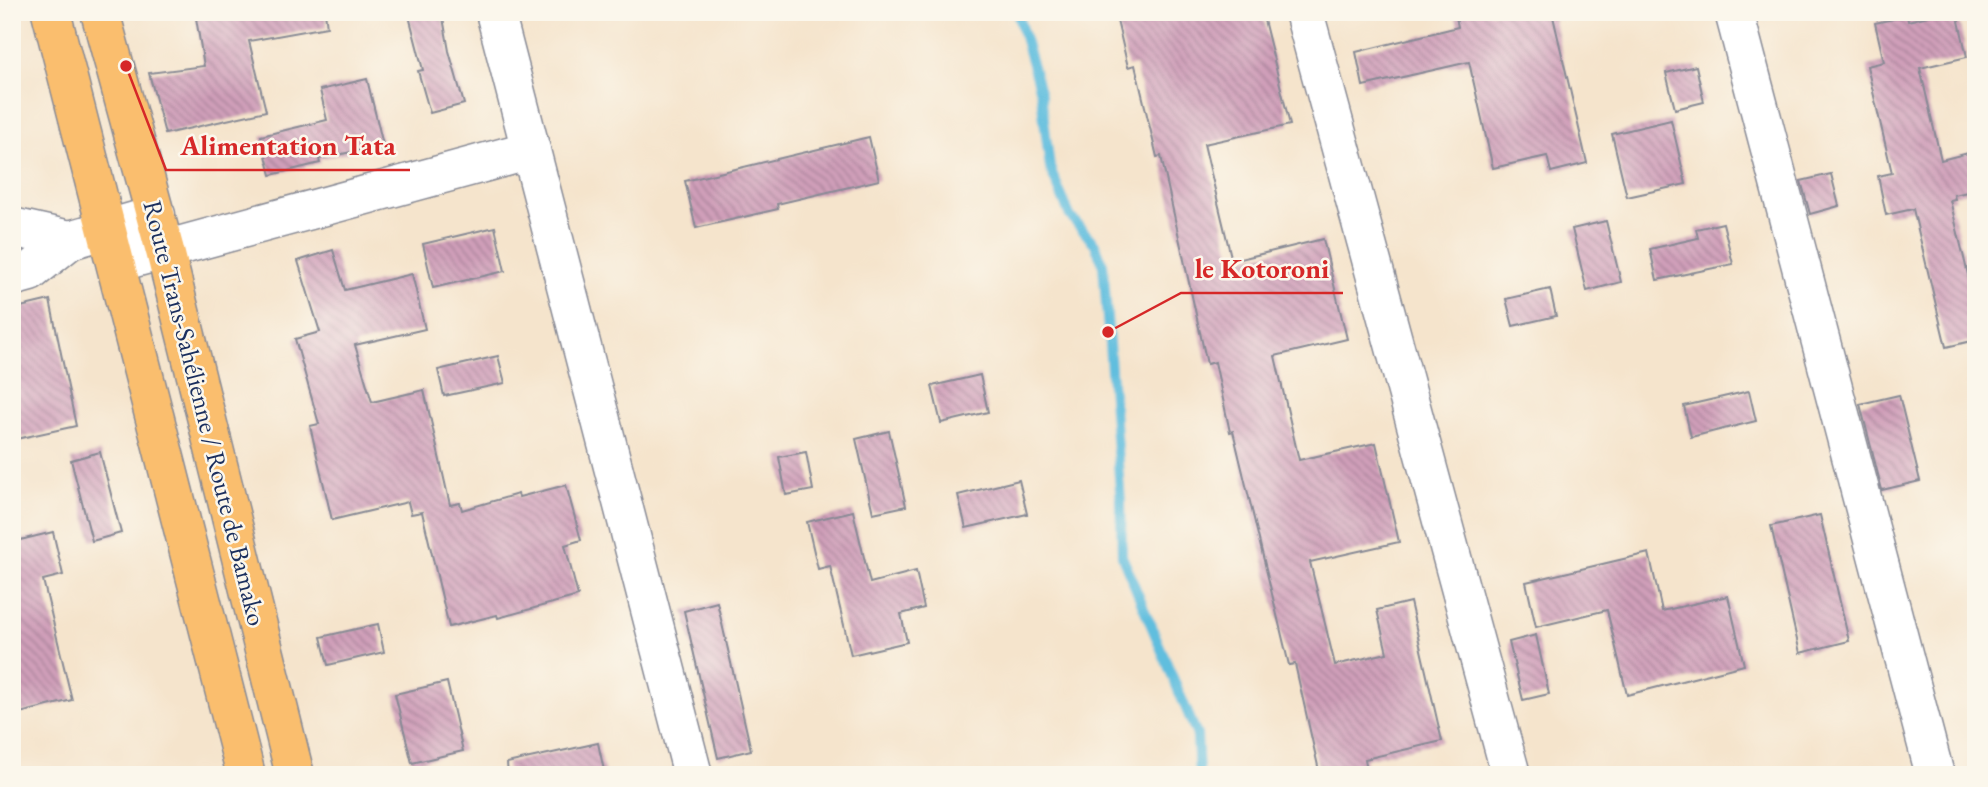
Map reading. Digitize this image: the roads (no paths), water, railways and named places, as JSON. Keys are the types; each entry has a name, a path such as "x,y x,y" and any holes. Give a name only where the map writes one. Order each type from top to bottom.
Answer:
{"highway":[{"name":"Route Trans-Sahélienne / Route de Bamako","path":"51,12 246,775"},
{"name":"Route Trans-Sahélienne / Route de Bamako","path":"100,12 160,233 295,775"}],"street":[{"path":"495,12 693,775"},
{"path":"1304,12 1511,775"},
{"path":"1734,12 1935,775"},
{"path":"12,227 111,246 531,150"},
{"path":"12,277 30,272 70,240"}],"waterway":[{"path":"1017,12 1041,95 1050,168 1070,216 1095,244 1103,264 1121,503 1122,556 1197,735 1199,775"}],"place":[{"name":"Alimentation Tata","path":"126,66"},
{"name":"le Kotoroni","path":"1108,332"}]}
